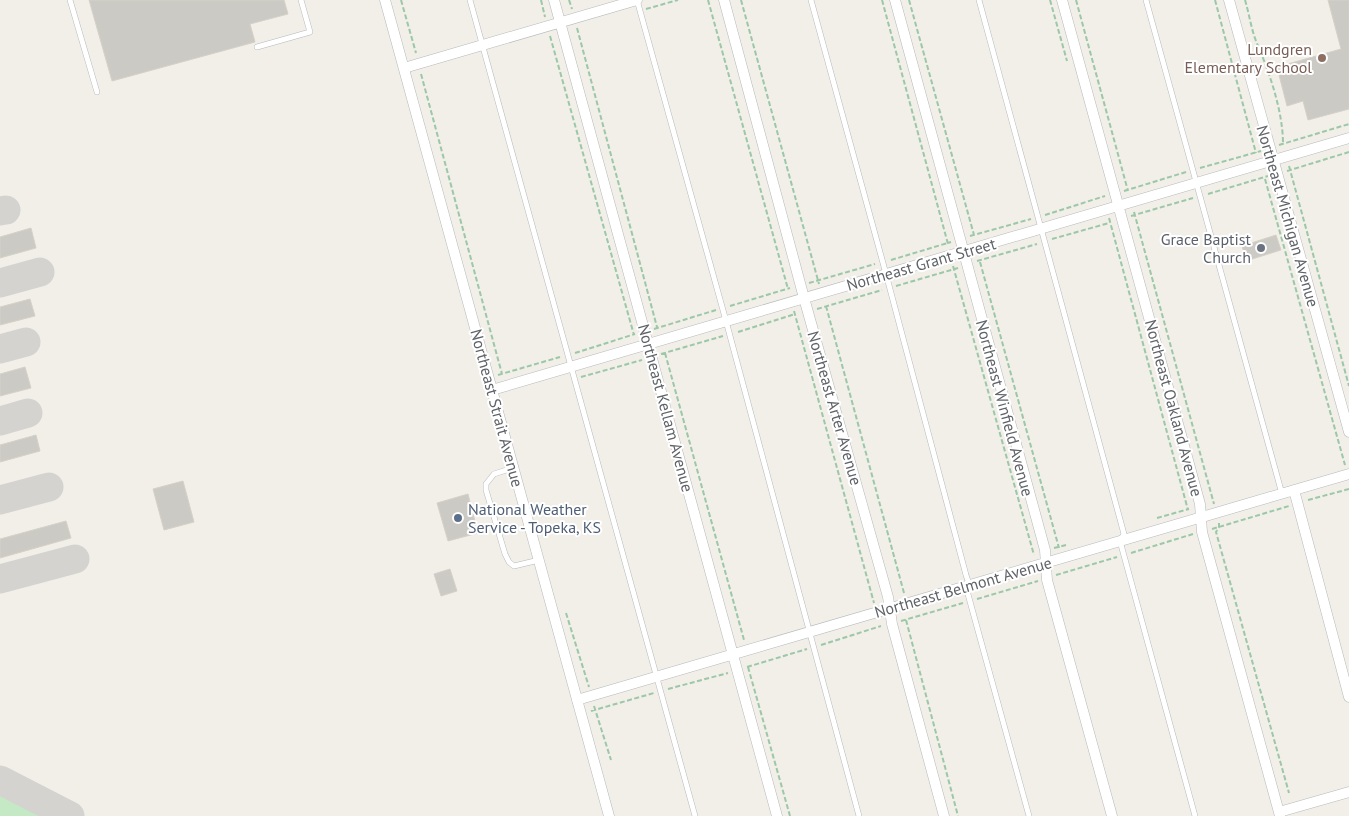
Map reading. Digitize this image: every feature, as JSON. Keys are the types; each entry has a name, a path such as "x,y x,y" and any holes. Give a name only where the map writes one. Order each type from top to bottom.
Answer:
{"street":[{"name":"Northeast Strait Avenue","path":"386,0 608,816"},
{"name":"Northeast Kellam Avenue","path":"554,0 777,816"},
{"path":"404,68 637,0"},
{"name":"Northeast Arter Avenue","path":"724,0 890,609 892,624 944,816"},
{"name":"Northeast Winfield Avenue","path":"894,0 1045,550 1047,580 1112,816"},
{"name":"Northeast Oakland Avenue","path":"1062,0 1201,508 1202,532 1280,814"},
{"name":"Northeast Michigan Avenue","path":"1229,0 1349,432"},
{"name":"Northeast Grant Street","path":"492,390 1349,138"},
{"name":"Northeast Belmont Avenue","path":"577,700 1348,475"},
{"path":"1294,490 1349,697"},
{"path":"1280,814 1349,792"}],"lane":[{"path":"70,0 96,92"},
{"path":"258,47 310,32 301,0"},
{"path":"470,0 695,816"},
{"path":"637,0 726,321 859,816"},
{"path":"810,0 883,262 968,580 966,586 1029,816"},
{"path":"979,0 1124,534 1120,542 1195,816"},
{"path":"1146,0 1282,494"},
{"path":"514,468 494,474 486,484 486,490 509,562 514,566 539,560"}],"path":[{"path":"401,0 505,386"},
{"path":"541,0 639,360"},
{"path":"708,0 881,626"},
{"path":"741,0 911,618"},
{"path":"882,0 1034,556 1035,582 1040,586"},
{"path":"909,0 1066,572"},
{"path":"1050,0 1068,66"},
{"path":"1076,0 1216,513 1219,527 1216,532 1288,793"},
{"path":"1216,0 1259,165 1348,475"},
{"path":"1245,0 1256,40 1263,53 1284,130 1283,143 1349,386"},
{"path":"502,374 1349,124"},
{"path":"1104,197 1188,509 1187,522 1191,535"},
{"path":"906,620 958,816"},
{"path":"748,666 790,816"}],"green space":[{"path":"0,792 47,816 0,816"}],"building":[{"path":"89,0 284,0 288,14 250,24 255,42 112,81"},
{"name":"Lundgren Elementary School","path":"1328,0 1349,0 1349,109 1308,120 1303,101 1287,106 1277,67 1341,49"},
{"path":"31,228 36,248 0,258 0,237"},
{"name":"Grace Baptist Church","path":"1276,235 1281,250 1246,261 1242,246"},
{"path":"30,299 35,316 0,325 0,307"},
{"path":"25,367 31,388 0,396 0,374"},
{"path":"36,435 40,451 0,462 0,445"},
{"path":"183,481 194,522 164,530 153,489"},
{"name":"National Weather Service - Topeka, KS","path":"468,494 478,533 448,541 437,503"},
{"path":"66,521 71,538 0,558 0,539"},
{"path":"450,569 457,591 441,596 434,574"}],"taxiway":[{"path":"0,211 6,210"},
{"path":"0,283 40,272"},
{"path":"0,349 26,342"},
{"path":"0,421 28,413"},
{"path":"0,500 49,487"},
{"path":"0,579 75,559"},
{"path":"0,780 70,816"}],"place":[{"name":"Lundgren Elementary School","path":"1322,58"},
{"name":"Grace Baptist Church","path":"1261,248"},
{"name":"National Weather Service - Topeka, KS","path":"458,518"}]}
